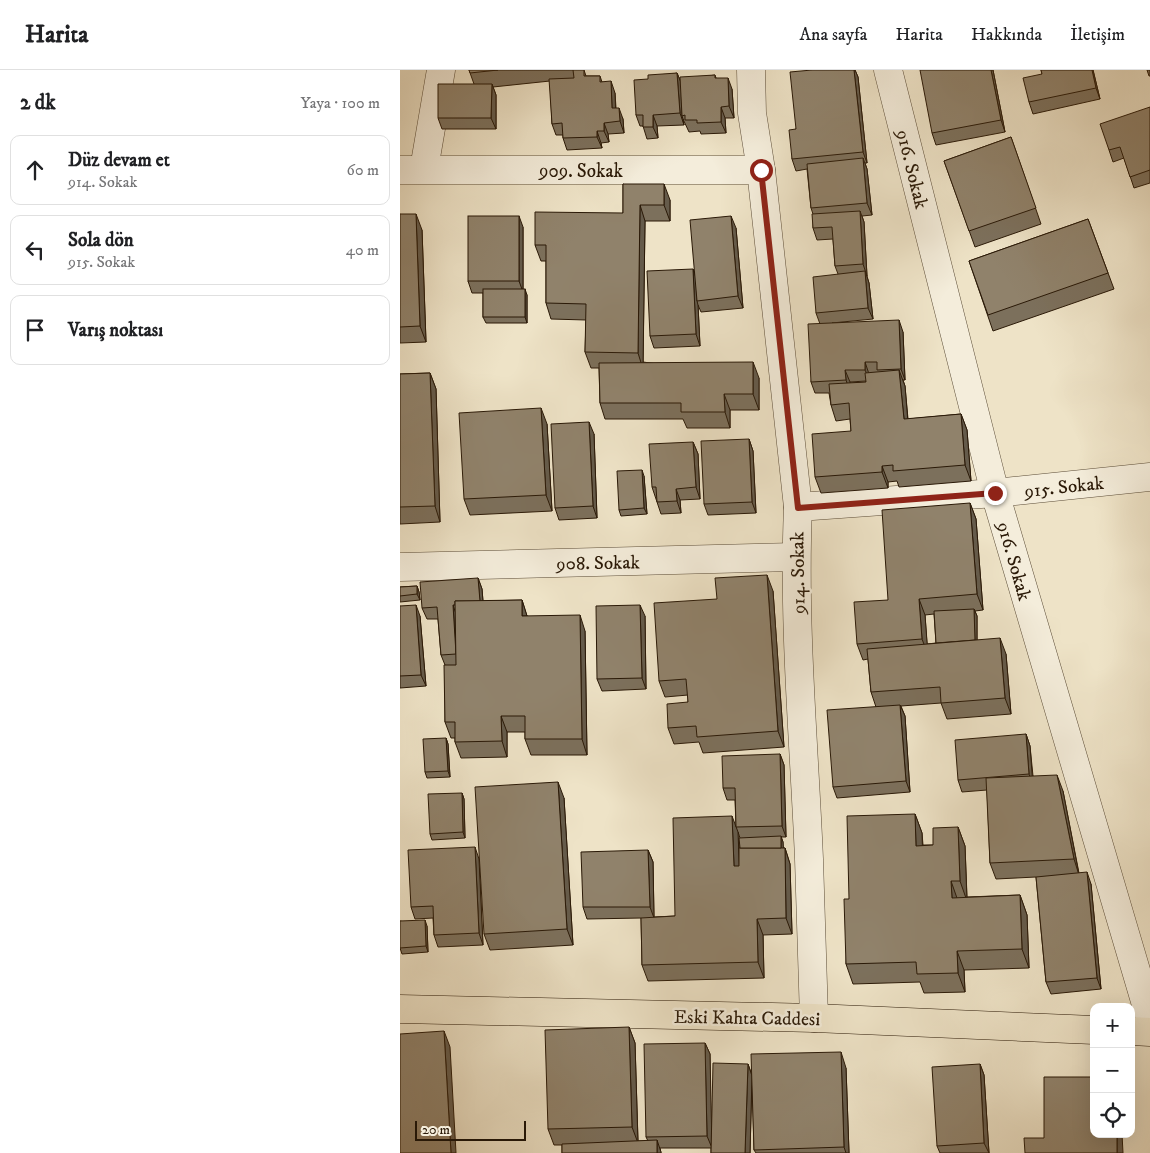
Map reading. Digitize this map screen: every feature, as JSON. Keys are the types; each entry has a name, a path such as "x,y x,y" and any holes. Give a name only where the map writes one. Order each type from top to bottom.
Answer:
{"main road":[{"name":"Eski Kahta Caddesi","path":"400,1009 814,1018 1090,1030"},
{"path":"1135,1032 1150,1032"}],"street":[{"path":"412,170 441,70"},
{"name":"914. Sokak","path":"751,70 752,113 761,170 798,508 796,557 814,1018"},
{"name":"916. Sokak","path":"888,70 995,493 1150,1018"},
{"name":"909. Sokak","path":"412,170 761,170"},
{"name":"915. Sokak","path":"798,508 995,493 1150,477"},
{"name":"908. Sokak","path":"400,567 796,557"}],"building":[{"path":"469,70 498,70 470,73"},
{"path":"573,70 584,70 584,76 600,76 600,82 611,81 612,108 619,108 620,121 604,123 604,131 597,131 597,137 563,138 562,123 552,124 549,79 574,78"},
{"path":"854,70 863,152 792,159 789,130 796,129 790,72"},
{"path":"920,70 991,70 1001,120 932,133"},
{"path":"1041,70 1092,70 1096,88 1029,102 1023,78 1042,74"},
{"path":"677,73 680,113 653,115 653,127 643,127 643,115 636,115 634,80 648,79 648,75"},
{"path":"715,75 715,78 728,78 729,106 721,107 721,122 697,123 697,120 685,120 685,115 682,116 680,77"},
{"path":"438,84 492,84 491,118 438,118"},
{"path":"1150,107 1150,170 1130,177 1120,147 1109,150 1100,124"},
{"path":"1011,137 1036,208 969,231 944,161"},
{"path":"863,158 867,203 811,208 807,164"},
{"path":"623,184 664,184 664,205 640,205 638,353 585,352 586,304 546,303 546,245 535,245 535,212 623,213"},
{"path":"860,211 863,264 835,266 832,227 813,228 812,214"},
{"path":"400,214 416,214 420,326 400,327"},
{"path":"468,216 519,216 519,281 468,281"},
{"path":"731,216 738,296 697,301 690,220"},
{"path":"1088,219 1108,273 988,315 969,261"},
{"path":"693,269 696,334 650,336 647,271"},
{"path":"865,271 868,308 816,313 813,277"},
{"path":"483,289 525,289 525,317 483,317"},
{"path":"899,320 901,369 877,370 877,362 865,362 865,370 845,370 846,380 811,382 808,324"},
{"path":"753,362 753,394 724,394 725,412 681,412 681,403 600,403 599,363"},
{"path":"899,370 904,419 961,414 965,465 893,471 893,465 882,466 882,472 815,477 812,434 851,431 849,403 831,405 829,384 866,382 865,373"},
{"path":"430,373 435,506 400,507 400,374"},
{"path":"541,408 546,495 464,499 459,413"},
{"path":"589,422 593,506 555,508 551,424"},
{"path":"749,439 752,502 704,504 701,441"},
{"path":"693,442 696,487 676,489 677,501 657,502 656,487 652,487 649,444"},
{"path":"642,470 644,508 619,510 617,471"},
{"path":"970,503 977,594 919,599 922,639 857,644 854,602 888,600 882,510"},
{"path":"767,575 778,731 697,737 696,726 668,728 667,704 688,702 686,679 659,681 654,603 717,599 715,578"},
{"path":"478,578 480,601 455,601 455,605 453,605 456,654 441,655 437,607 422,608 420,582"},
{"path":"417,586 417,594 400,596 400,587"},
{"path":"522,600 522,616 580,615 582,739 525,739 525,716 501,716 502,741 455,742 455,722 445,722 444,665 456,665 455,601"},
{"path":"416,605 421,675 400,676 400,606"},
{"path":"640,605 642,678 597,679 596,606"},
{"path":"974,609 975,640 936,643 934,611"},
{"path":"1000,638 1005,698 941,703 940,687 871,692 867,649"},
{"path":"900,705 906,781 833,787 827,710"},
{"path":"1026,734 1029,774 958,780 955,740"},
{"path":"446,738 448,771 425,772 423,739"},
{"path":"780,754 782,826 736,827 735,788 723,788 722,756"},
{"path":"1057,775 1074,859 990,863 986,778"},
{"path":"558,782 567,929 484,934 475,787"},
{"path":"462,793 463,832 430,834 428,794"},
{"path":"915,814 916,846 933,845 933,828 958,827 960,881 951,881 952,898 1020,895 1022,949 957,951 958,973 917,974 916,962 846,964 844,899 849,899 847,816"},
{"path":"732,816 734,866 739,866 739,848 785,848 786,918 757,919 758,962 642,965 641,918 675,916 673,818"},
{"path":"781,836 781,848 740,848 739,838"},
{"path":"475,847 479,933 434,935 433,906 411,907 408,850"},
{"path":"648,850 650,907 583,907 581,852"},
{"path":"1087,872 1097,978 1046,982 1036,877"},
{"path":"425,920 426,946 400,948 400,921"},
{"path":"629,1027 632,1127 548,1129 545,1030"},
{"path":"444,1031 451,1153 400,1153 400,1034"},
{"path":"705,1043 707,1136 646,1137 644,1044"},
{"path":"841,1052 844,1147 754,1150 751,1054"},
{"path":"713,1063 748,1064 745,1153 711,1153"},
{"path":"980,1064 984,1143 937,1146 932,1067"},
{"path":"1044,1077 1090,1077 1090,1138 1117,1138 1117,1153 1025,1153 1024,1138 1044,1138"},
{"path":"657,1140 657,1153 562,1153 562,1144"}],"route":[{"path":"761,170 798,508 995,493"}]}
